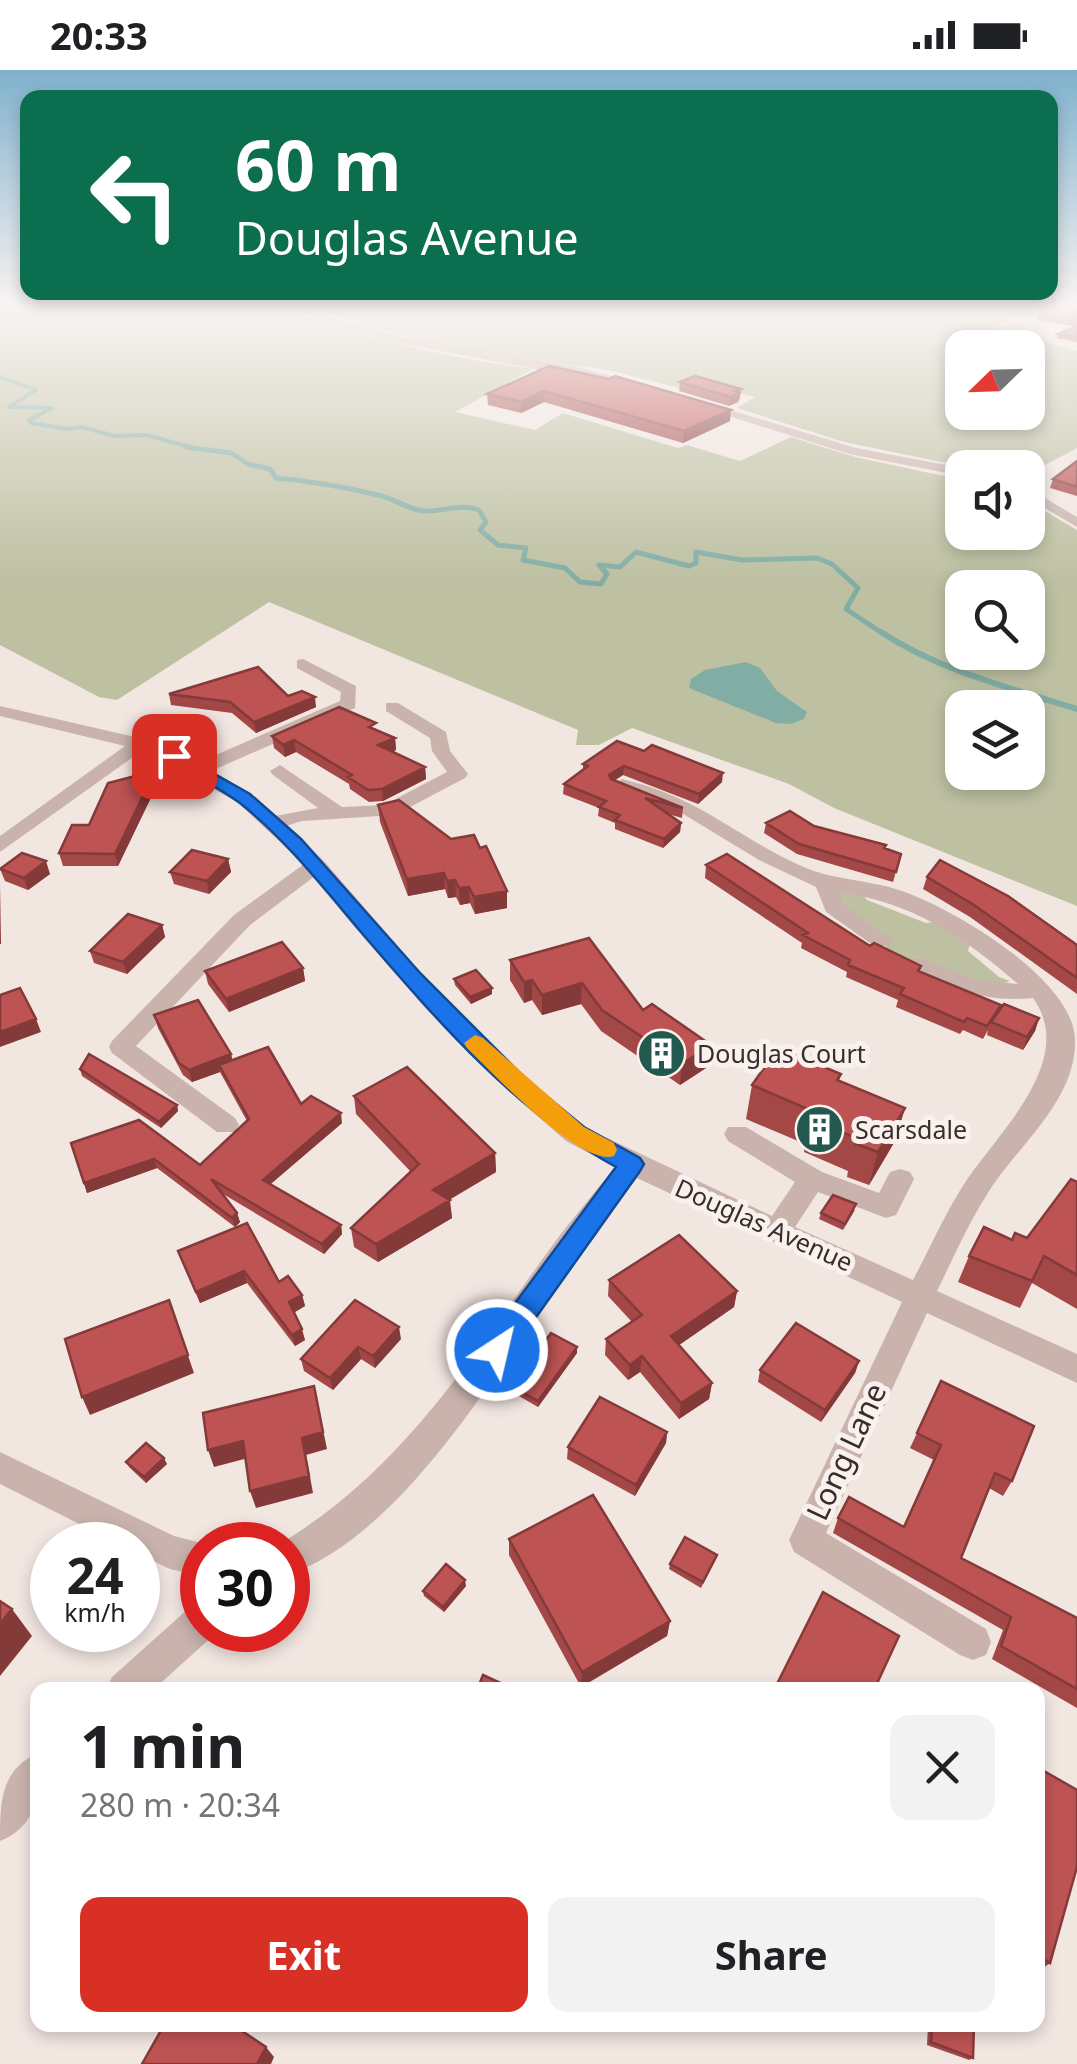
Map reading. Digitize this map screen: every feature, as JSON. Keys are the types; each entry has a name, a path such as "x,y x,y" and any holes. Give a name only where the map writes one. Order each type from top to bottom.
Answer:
{"street":[{"path":"687,399 854,452 945,469"},
{"path":"1045,503 1077,523"},
{"path":"200,769 349,704 350,690 303,664"},
{"path":"274,823 300,815 388,810 458,774 441,751 439,736 392,707"},
{"name":"Douglas Avenue","path":"0,711 154,747 200,769 274,823 317,865 414,979 519,1086 575,1134 776,1232 1077,1369"},
{"path":"0,846 139,744"},
{"path":"280,771 339,814"},
{"path":"622,785 673,797 770,860 826,883 895,895 967,933 1039,990 1058,1015 1065,1052 1044,1097 1011,1147 984,1176 920,1296"},
{"path":"226,1125 121,1047 242,920 317,865"},
{"path":"826,883 834,907 882,941"},
{"path":"918,964 983,990 1002,994 1039,990"},
{"path":"737,1134 812,1180 886,1207 900,1178"},
{"path":"310,1545 340,1528 402,1469 497,1350 632,1164"},
{"path":"776,1232 812,1180"},
{"name":"Long Lane","path":"920,1296 806,1540 972,1642"},
{"path":"0,1467 180,1554"},
{"path":"134,1682 180,1641"},
{"path":"0,1821 30,1782"}],"green space":[{"path":"0,396 484,396 455,412 535,430 563,413 678,448 687,445 740,461 791,437 855,457 945,476 945,550 1045,550 1045,511 1077,530 1077,906 834,808 789,784 632,728 599,745 576,745 578,730 269,602 117,700 99,697 0,645"},
{"path":"752,396 945,396 945,430 1045,430 1045,396 1077,396 1077,448 1045,465 1045,450 945,450 945,463 844,442 737,408 755,397"},
{"path":"860,891 867,900 926,923 933,922 970,943 968,951 999,977 1010,981 975,982 915,957 907,964 883,948 891,944 846,910 839,892"}],"water":[{"path":"746,662 760,668 777,691 807,712 804,719 791,724 776,723 689,688 691,679 705,670"}],"building":[{"path":"496,396 533,396 521,402"},
{"path":"562,396 683,396 731,410 684,431"},
{"path":"1077,461 1077,487 1053,479"},
{"path":"258,667 288,696 302,691 315,697 254,722 230,702 169,694"},
{"path":"339,707 376,723 369,727 395,738 378,745 425,767 382,789 368,790 348,777 352,775 294,740 283,745 272,736"},
{"path":"617,741 644,751 652,745 723,773 699,794 624,766 609,775 683,808 645,798 681,823 664,839 615,820 620,815 599,807 606,801 564,784 588,766 583,764"},
{"path":"155,771 115,854 59,853 72,825 89,825 108,783"},
{"path":"399,800 451,839 474,835 480,848 486,846 507,891 474,897 469,887 459,888 455,880 447,881 444,873 407,879 378,805"},
{"path":"790,811 814,826 886,845 884,848 901,854 896,872 799,844 766,823"},
{"path":"192,850 228,859 207,881 170,872"},
{"path":"22,853 46,861 24,878 0,869"},
{"path":"727,854 870,946 874,943 921,966 918,971 1001,1005 987,1026 967,1018 964,1022 900,994 904,988 848,965 850,960 803,935 808,933 706,865"},
{"path":"940,860 1008,896 1077,945 1077,978 974,905 927,877"},
{"path":"128,914 162,925 123,962 90,951"},
{"path":"589,938 643,1010 652,1004 711,1045 682,1064 602,1010 582,983 542,995 532,980 524,982 510,960"},
{"path":"282,942 303,968 226,999 205,971"},
{"path":"476,970 492,988 470,997 454,979"},
{"path":"20,988 36,1019 0,1032 0,995"},
{"path":"198,1000 231,1054 189,1070 179,1063 154,1015"},
{"path":"1004,1004 1039,1018 1027,1037 991,1022"},
{"path":"268,1047 301,1104 311,1096 341,1113 263,1180 341,1225 322,1244 211,1179 237,1213 232,1218 154,1159 84,1183 71,1143 139,1120 200,1165 249,1119 219,1065"},
{"path":"778,1048 841,1074 837,1080 905,1108 878,1152 856,1144 859,1139 811,1119 815,1112 752,1085"},
{"path":"89,1054 177,1105 159,1122 80,1069"},
{"path":"407,1067 495,1153 433,1190 450,1200 376,1244 351,1228 419,1164 354,1096"},
{"path":"1071,1179 1077,1182 1077,1275 1044,1256 1032,1281 969,1256 984,1227 1012,1240 1015,1233 1027,1238"},
{"path":"833,1195 856,1204 845,1224 821,1213"},
{"path":"247,1223 279,1282 288,1276 302,1295 289,1302 302,1329 292,1335 244,1271 196,1292 178,1251"},
{"path":"679,1235 737,1291 671,1336 712,1383 681,1403 642,1356 630,1365 606,1339 642,1315 609,1280"},
{"path":"169,1300 188,1355 82,1397 65,1339"},
{"path":"355,1300 399,1327 373,1356 358,1347 330,1378 301,1359"},
{"path":"796,1323 859,1361 825,1410 760,1370"},
{"path":"551,1333 577,1347 538,1401 512,1386"},
{"path":"941,1381 1034,1426 1012,1481 995,1473 961,1558 1077,1618 1077,1689 1001,1646 1011,1617 838,1518 849,1497 904,1527 941,1445 917,1433"},
{"path":"314,1386 323,1432 302,1438 309,1476 250,1491 243,1441 208,1450 203,1413"},
{"path":"600,1397 667,1432 636,1485 568,1447"},
{"path":"146,1443 164,1458 144,1477 126,1462"},
{"path":"593,1495 670,1621 582,1672 509,1539"},
{"path":"685,1537 717,1555 703,1582 670,1564"},
{"path":"446,1564 465,1580 443,1607 423,1591"},
{"path":"823,1592 899,1636 878,1682 778,1682"},
{"path":"0,1601 12,1609 0,1624"},
{"path":"483,1675 498,1682 480,1682"},
{"path":"1045,1772 1077,1790 1077,1867 1050,1963 1045,1960"},
{"path":"160,2032 244,2032 266,2047 257,2064 142,2064"},
{"path":"932,2032 974,2032 973,2058 931,2042"}],"waterway":[{"path":"26,396 9,407 52,408 29,420 31,423 66,429 81,427 115,436 146,435 193,448"},
{"path":"186,447 193,448"},
{"path":"193,448 231,453 248,464 270,469 276,478 365,492 418,510 479,510 486,522 480,530 498,545 526,548 523,560 565,568 580,582 601,584 607,574 599,565 620,567 636,552 689,566 696,563 696,552 742,560 817,558 832,564 858,588 846,609 885,635"},
{"path":"881,632 952,668 1077,709"}],"slow traffic":[{"path":"475,1043 575,1134 605,1150"}],"place":[{"name":"Douglas Court","path":"662,1054"},
{"name":"Scarsdale","path":"820,1130"}],"route":[{"path":"174,756 244,798 295,842 414,979 519,1086 575,1134 632,1164 558,1260 497,1350"}]}
